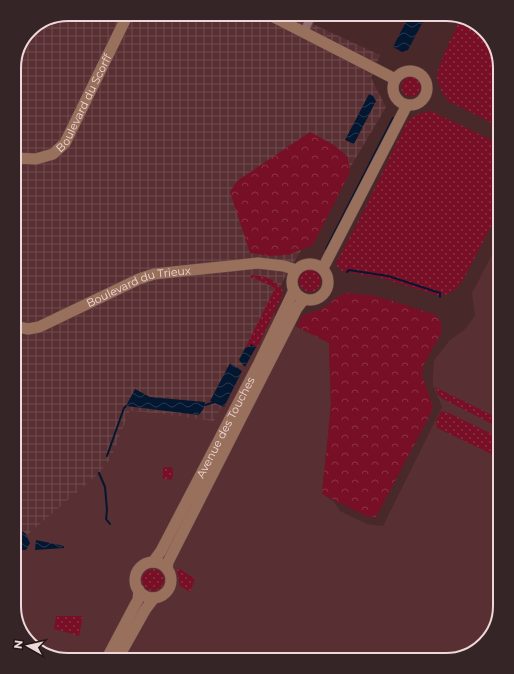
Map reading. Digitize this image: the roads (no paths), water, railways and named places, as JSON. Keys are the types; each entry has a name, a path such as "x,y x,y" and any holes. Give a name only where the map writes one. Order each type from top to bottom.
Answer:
{"street":[{"name":"Boulevard du Scorff","path":"21,158 36,159 53,154 65,143 125,21"},
{"path":"282,21 395,79"},
{"path":"304,32 309,21"},
{"path":"413,70 421,74 426,80 428,88 427,92 422,100 412,105 407,105 400,101 394,94 393,84 395,79 402,73 413,70"},
{"path":"323,268 407,105"},
{"name":"Boulevard du Trieux","path":"21,328 28,329 39,327 139,279 154,274 258,263 296,270"},
{"path":"309,263 316,264 323,268 327,274 328,281 326,291 318,298 311,300 298,296 293,286 292,276 296,270 302,265 309,263"},
{"path":"269,264 293,286"},
{"name":"Avenue des Touches","path":"153,562 163,547 259,363 288,303 293,286"},
{"name":"Avenue des Touches","path":"167,569 168,562 190,517 297,308 304,299"},
{"path":"110,653 138,600 138,590 135,580 138,571 144,565 153,562 160,564 167,569 171,577 170,586 165,594 154,598 147,597 138,590"},
{"path":"122,653 145,610 154,598"}],"water":[{"path":"406,21 423,21 408,50 402,52 393,47"},
{"path":"369,94 373,96 376,101 354,144 345,140"},
{"path":"251,344 256,347 245,367 239,360 245,348 249,347"},
{"path":"230,363 242,371 224,407 210,401"},
{"path":"135,389 150,397 205,402 204,408 199,415 126,406"},
{"path":"21,530 25,533 30,543 26,550 21,550"},
{"path":"36,540 64,546 64,548 35,550"}],"waterway":[{"path":"326,249 393,118"},
{"path":"347,272 349,270 388,276 440,293 440,297"},
{"path":"205,405 215,402"},
{"path":"107,456 126,406"},
{"path":"99,473 105,487 107,510 106,519 110,524"}]}
